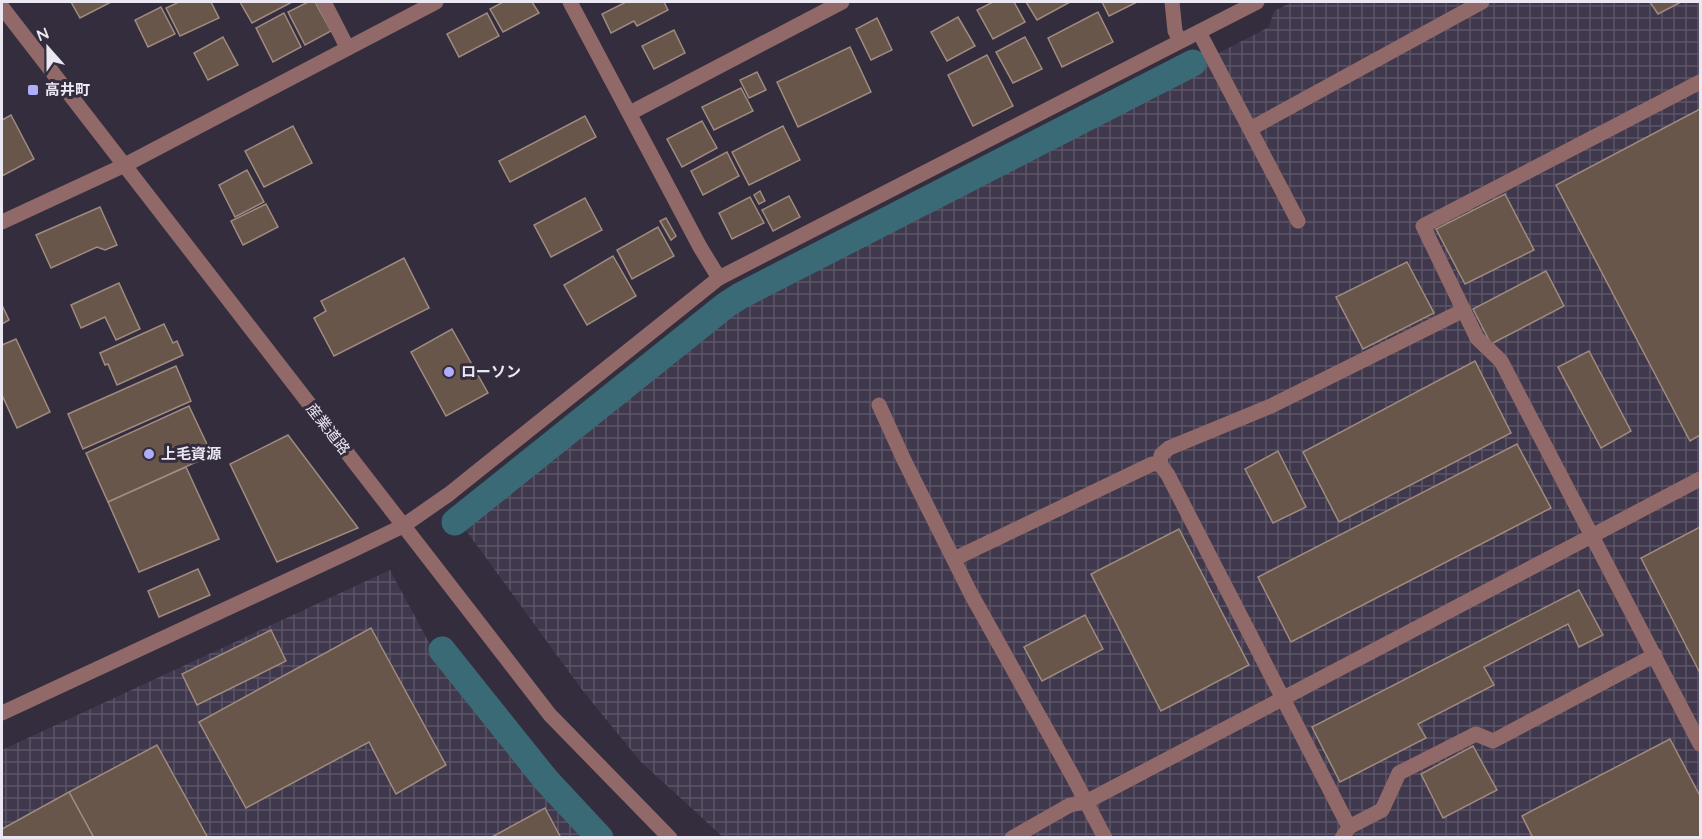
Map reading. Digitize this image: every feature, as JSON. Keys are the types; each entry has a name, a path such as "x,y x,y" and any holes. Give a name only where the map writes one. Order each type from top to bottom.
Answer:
{"street":[{"path":"324,2 347,46"},
{"path":"2,222 125,165 347,46 436,2"},
{"path":"570,2 700,247 719,278"},
{"path":"630,113 842,2"},
{"path":"1172,2 1173,22 1180,41"},
{"path":"2,712 403,526 449,494 719,278 1257,2"},
{"path":"1250,129 1482,2"},
{"name":"産業道路","path":"2,7 550,716 670,837"},
{"path":"1199,32 1298,221"},
{"path":"1701,82 1423,226 1477,338 1501,361 1701,744"},
{"path":"1464,310 1271,406 1169,448 1161,455 1160,464 1168,475 1285,698 1345,832 1382,810 1399,773 1476,734 1493,741 1655,655"},
{"path":"879,405 971,594 1105,837"},
{"path":"954,560 1152,464 1160,464"},
{"path":"1012,837 1070,805 1086,802 1701,479"}],"shaded area":[{"path":"1292,2 1700,2 1700,837 723,837 640,761 583,691 462,525 737,303 1269,27 1274,11"},
{"path":"390,570 435,654 529,773 589,837 2,837 2,750"}],"building":[{"path":"71,2 111,2 80,18"},
{"path":"179,2 211,2 219,18 180,36 166,8"},
{"path":"240,2 292,2 252,23"},
{"path":"308,2 315,2 331,31 305,45 288,12"},
{"path":"503,2 532,2 539,13 503,32 490,9"},
{"path":"626,2 664,2 668,10 637,26 634,21 611,33 602,14"},
{"path":"993,2 1014,2 1025,22 993,39 977,10"},
{"path":"1026,2 1070,2 1037,20"},
{"path":"1102,2 1137,2 1109,16"},
{"path":"1650,2 1681,2 1658,14"},
{"path":"161,7 175,34 148,47 135,20"},
{"path":"1098,12 1113,42 1062,67 1048,38"},
{"path":"284,13 301,47 273,62 256,28"},
{"path":"487,13 499,36 459,57 447,34"},
{"path":"958,17 975,46 947,61 931,32"},
{"path":"877,18 892,50 871,60 856,29"},
{"path":"674,30 685,53 654,69 642,46"},
{"path":"223,37 238,65 208,80 194,53"},
{"path":"1025,37 1042,69 1013,83 996,52"},
{"path":"850,47 871,92 798,127 777,82"},
{"path":"987,55 1013,106 973,126 948,75"},
{"path":"757,72 766,90 749,98 740,80"},
{"path":"741,88 753,111 714,130 702,107"},
{"path":"1700,109 1700,435 1690,441 1556,185"},
{"path":"11,115 34,159 2,176 2,120"},
{"path":"585,116 596,137 510,182 499,161"},
{"path":"702,121 717,148 682,167 667,139"},
{"path":"293,126 312,163 264,187 245,151"},
{"path":"783,126 800,160 749,185 732,152"},
{"path":"727,152 739,176 703,195 691,171"},
{"path":"247,170 264,202 235,217 219,185"},
{"path":"760,191 765,201 759,204 754,195"},
{"path":"1505,194 1534,250 1465,284 1436,229"},
{"path":"789,196 800,217 773,231 762,210"},
{"path":"750,197 764,223 732,239 719,213"},
{"path":"585,198 602,230 551,257 534,225"},
{"path":"266,204 278,227 243,245 231,221"},
{"path":"100,207 117,245 105,250 97,247 51,268 36,235"},
{"path":"666,218 676,236 671,240 660,221"},
{"path":"658,227 674,256 632,279 617,250"},
{"path":"613,256 636,296 587,325 564,285"},
{"path":"404,258 429,308 334,356 314,318 326,311 321,301"},
{"path":"1407,262 1434,313 1363,349 1336,297"},
{"path":"1546,271 1564,306 1491,344 1473,309"},
{"path":"119,283 140,329 116,340 105,317 81,328 71,305"},
{"path":"2,305 9,320 2,324"},
{"path":"164,324 173,343 177,341 183,355 117,385 108,364 105,365 100,353"},
{"name":"ローソン","path":"452,329 488,393 446,416 411,352"},
{"path":"16,339 50,412 17,428 2,395 2,345"},
{"path":"1589,351 1631,431 1601,448 1558,367"},
{"path":"1475,361 1511,433 1339,522 1303,452"},
{"path":"176,366 191,401 83,449 68,414"},
{"name":"上毛資源","path":"189,406 212,455 108,502 86,453"},
{"path":"288,435 358,528 277,562 230,464"},
{"path":"1517,444 1551,508 1291,642 1258,577"},
{"path":"1278,451 1306,507 1273,523 1245,469"},
{"path":"186,467 219,539 139,572 108,502"},
{"path":"1700,527 1700,673 1641,558"},
{"path":"1179,529 1249,665 1161,711 1091,574"},
{"path":"198,569 210,595 159,617 148,591"},
{"path":"1579,590 1603,635 1579,647 1568,624 1484,667 1494,685 1418,724 1426,738 1340,782 1312,727"},
{"path":"1085,615 1103,649 1042,681 1024,647"},
{"path":"371,628 446,765 396,794 369,742 246,808 199,722"},
{"path":"271,630 286,661 197,705 182,674"},
{"path":"1670,739 1700,796 1700,838 1533,838 1522,816"},
{"path":"157,745 208,838 94,838 69,792"},
{"path":"1473,746 1497,790 1443,818 1421,774"},
{"path":"69,792 94,838 2,838 2,829"},
{"path":"545,808 561,838 490,838"}],"waterway":[{"path":"455,522 740,296 1193,63"},
{"path":"442,650 546,780 600,838"}],"place":[{"name":"高井町","path":"33,90"},
{"name":"ローソン","path":"449,372"},
{"name":"上毛資源","path":"149,454"}]}
